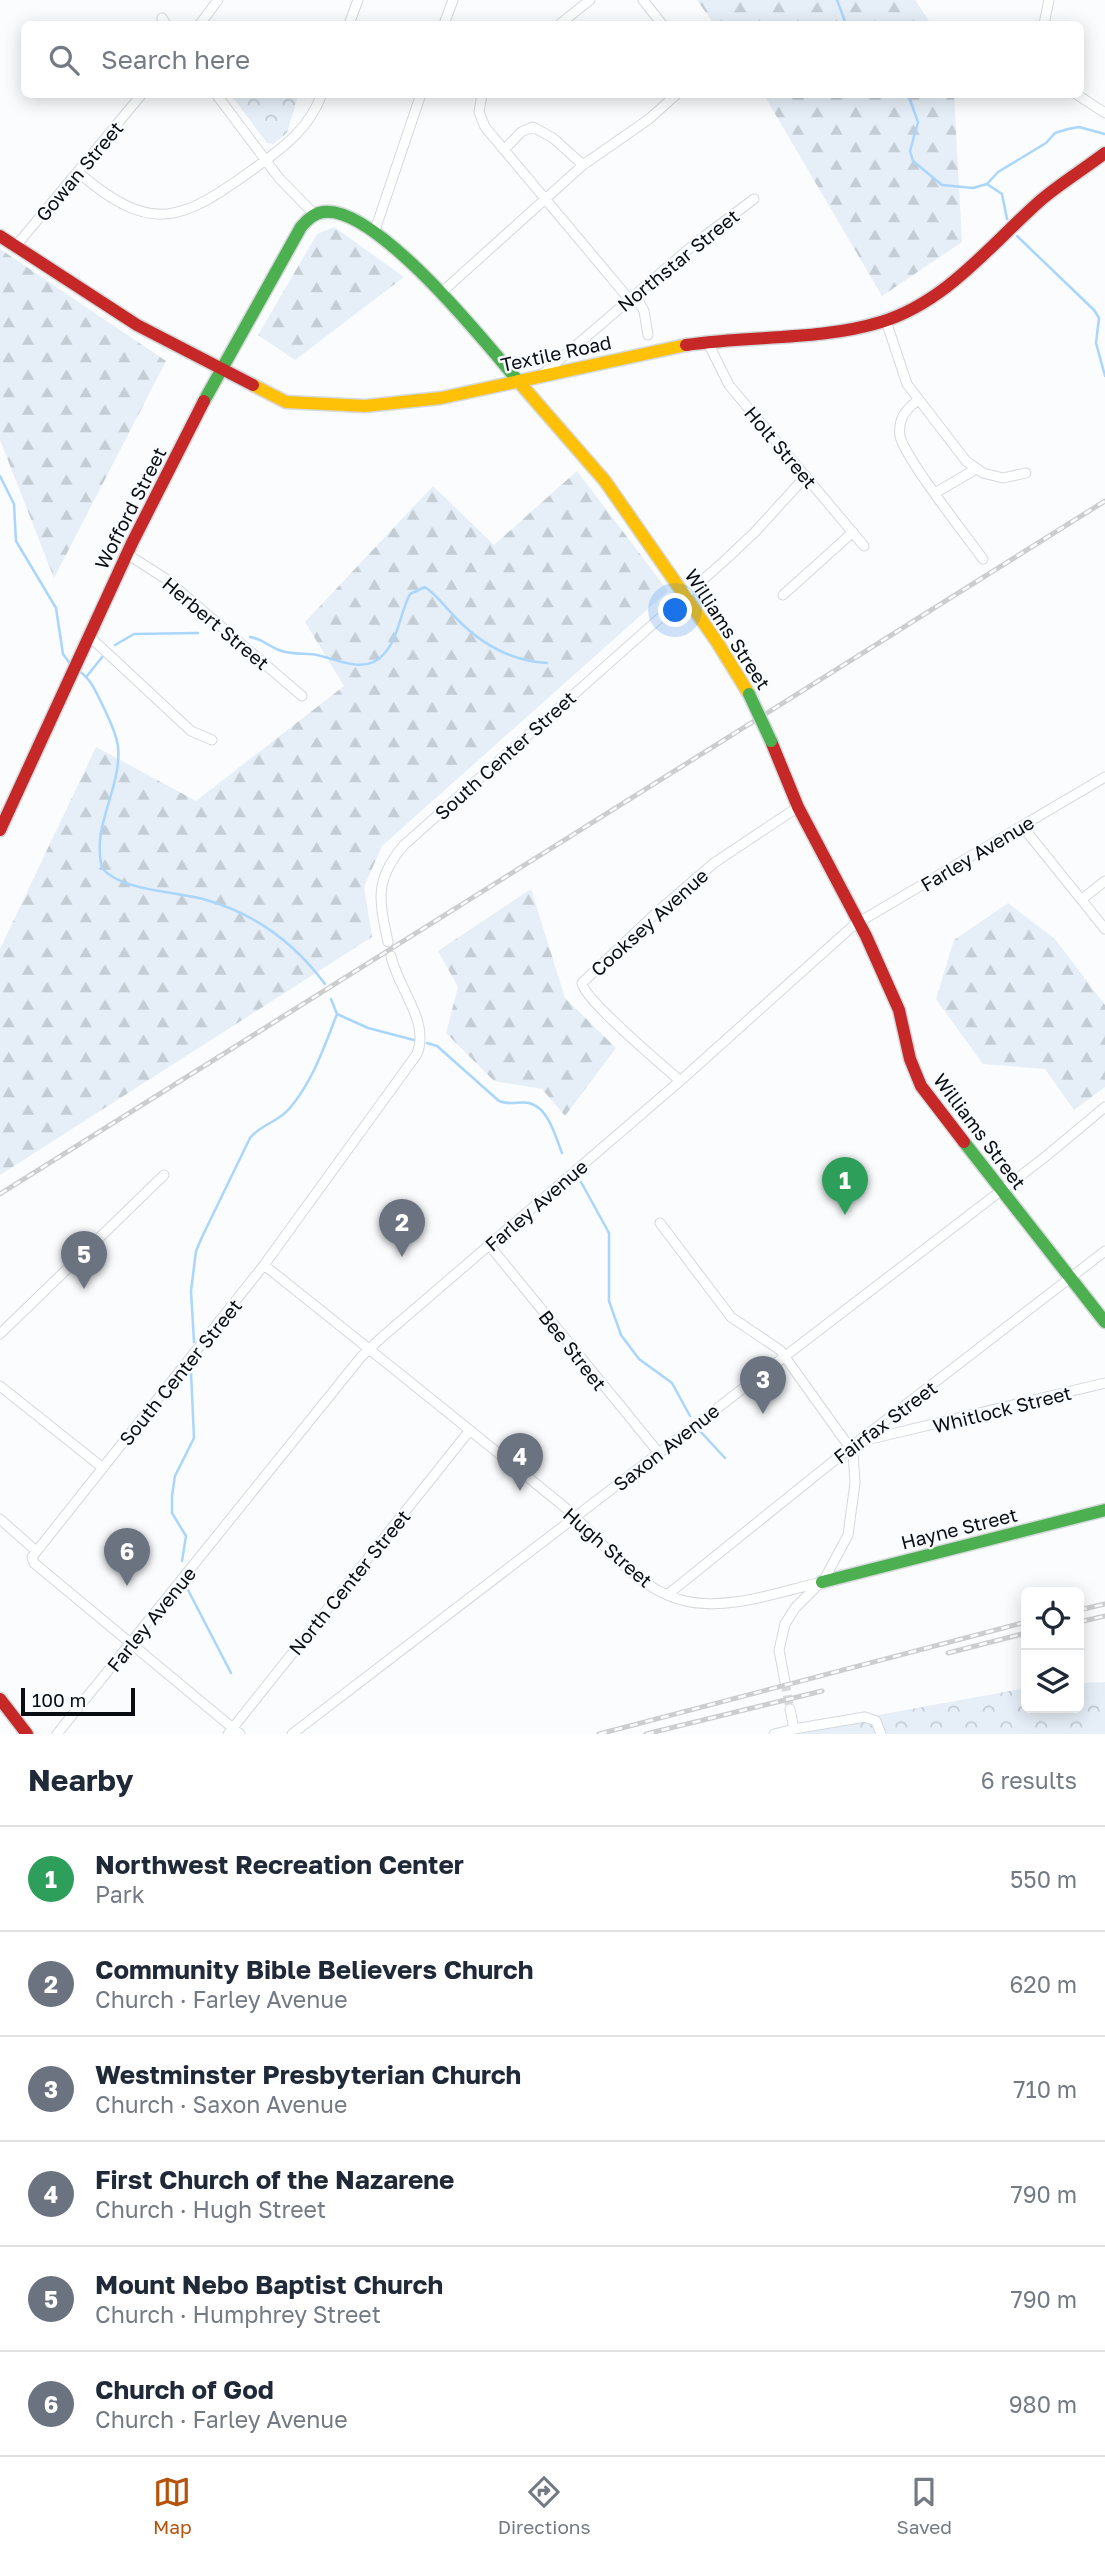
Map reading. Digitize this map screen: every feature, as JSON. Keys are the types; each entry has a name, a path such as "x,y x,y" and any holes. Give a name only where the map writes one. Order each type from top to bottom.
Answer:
{"street":[{"path":"202,21 218,0"},
{"path":"350,21 358,0"},
{"path":"445,21 453,0"},
{"path":"564,21 590,0"},
{"path":"643,0 660,21"},
{"path":"1045,21 1049,0"},
{"name":"Gowan Street","path":"15,247 139,98"},
{"path":"219,98 292,194 315,215"},
{"path":"78,172 121,206 135,210 174,213 210,201 266,160 304,128 320,98"},
{"path":"374,233 420,98"},
{"path":"481,98 479,111 483,124 645,311 648,335"},
{"path":"442,292 583,165 672,98"},
{"path":"1082,98 1105,113"},
{"path":"504,150 521,132 533,127 553,138 583,165"},
{"name":"Textile Road","path":"0,236 94,300 220,370 286,402 327,407 421,401 707,341 824,332 886,321 918,306 950,284 993,249 1052,190 1105,153"},
{"name":"Northstar Street","path":"540,377 698,241 754,199"},
{"name":"Williams Street","path":"315,215 339,213 374,233 442,292 604,481 684,594 749,694 798,807 859,922 902,1017 910,1059 921,1086 1000,1191 1105,1322"},
{"name":"Wofford Street","path":"0,830 127,554 220,370 301,227 315,215"},
{"path":"886,321 903,376 918,400 966,461 976,470 1003,478 1026,473"},
{"name":"Holt Street","path":"707,341 729,385 864,546"},
{"path":"918,400 905,410 900,434 902,443 983,559"},
{"path":"935,493 976,470"},
{"name":"South Center Street","path":"388,942 380,891 386,868 395,856 755,532 806,476"},
{"path":"783,595 853,532"},
{"name":"Herbert Street","path":"127,554 166,579 302,696"},
{"path":"89,636 191,731 212,740"},
{"name":"Farley Avenue","path":"57,1734 369,1349 680,1081 859,922 1105,777"},
{"name":"Cooksey Avenue","path":"680,1081 584,991 582,983 714,863 798,807"},
{"path":"1022,826 1105,929"},
{"path":"1082,899 1105,881"},
{"name":"South Center Street","path":"35,1550 264,1265 417,1054 421,1042 419,1025 398,982 391,957"},
{"name":"Saxon Avenue","path":"292,1734 1000,1191 1105,1107"},
{"path":"0,1334 163,1175"},
{"path":"660,1223 732,1317 777,1348 854,1445 855,1483 851,1522 842,1551 822,1582 795,1608 782,1631 779,1650 785,1682"},
{"name":"Bee Street","path":"489,1245 659,1453"},
{"name":"Fairfax Street","path":"667,1595 854,1445 1105,1251"},
{"path":"1092,1261 1105,1259"},
{"name":"Hugh Street","path":"264,1265 470,1430 574,1518 611,1554 667,1595 690,1602 719,1603 822,1582"},
{"name":"Whitlock Street","path":"854,1445 1105,1383"},
{"path":"0,1386 103,1468"},
{"name":"North Center Street","path":"234,1732 470,1430"},
{"name":"Hayne Street","path":"822,1582 1105,1510"},
{"path":"0,1519 35,1550 32,1557 34,1563 234,1732"},
{"path":"0,1699 27,1734"},
{"path":"790,1709 794,1729"},
{"path":"774,1734 865,1717 876,1721 881,1734"}],"green space":[{"path":"697,0 915,0 929,21 712,21"},
{"path":"233,98 297,98 287,133 273,144 267,143"},
{"path":"766,98 954,98 962,242 882,296"},
{"path":"334,227 404,277 295,360 258,335 317,234"},
{"path":"0,249 166,361 54,578 0,440"},
{"path":"577,471 668,591 382,846 364,887 372,937 0,1175 0,949 96,747 196,801 344,686 305,622 433,486 494,545"},
{"path":"531,889 565,998 616,1048 565,1116 542,1089 494,1081 446,1033 458,987 438,951"},
{"path":"1008,903 1055,939 1105,1005 1105,1087 1074,1110 1045,1069 983,1064 936,999 954,940"},
{"path":"1105,1682 1105,1734 774,1734 1021,1689 1021,1713 1084,1713 1084,1683"}],"waterway":[{"path":"837,0 845,21"},
{"path":"909,98 918,122 910,151 913,161 942,185 973,188 987,184 998,172 1046,143 1055,133 1079,127 1105,134"},
{"path":"987,184 1002,194 1007,219"},
{"path":"1017,236 1094,310 1099,318 1096,343 1105,376"},
{"path":"0,476 14,504 16,541 56,608 63,654 71,665"},
{"path":"250,637 284,652 317,655 352,664 369,664 377,660 389,647 410,594 425,587 476,636 497,650 521,659 547,663"},
{"path":"115,645 134,634 198,633"},
{"path":"87,676 103,656"},
{"path":"79,671 95,691 112,726 118,746 116,777 100,837 102,868 111,876 135,886 203,899 239,912 286,942 325,984"},
{"path":"331,999 337,1014 368,1028 414,1040"},
{"path":"194,1342 191,1291 196,1251 202,1237 250,1138 285,1113 305,1088 337,1014"},
{"path":"427,1043 437,1046 499,1101 528,1103 538,1107 551,1125 562,1153"},
{"path":"581,1182 609,1233 609,1301 621,1335 639,1359 672,1383 690,1416"},
{"path":"182,1561 186,1536 172,1513 172,1496 175,1476 194,1438 191,1372"},
{"path":"699,1430 725,1458"},
{"path":"188,1590 231,1673"}],"tunnel":[{"path":"785,1682 790,1709"}],"railway":[{"path":"0,1194 1105,501"},
{"path":"1084,1609 1105,1604"},
{"path":"1084,1621 1105,1616"},
{"path":"599,1734 1021,1623"},
{"path":"948,1653 1021,1634"},
{"path":"646,1734 822,1691"}],"traffic: fast":[{"path":"204,401 301,227 313,216 323,212 345,215 371,230 399,252 456,309 518,381"},
{"path":"749,694 771,741"},
{"path":"964,1142 1105,1322"},
{"path":"822,1582 1105,1510"}],"traffic: slow":[{"path":"253,385 286,402 365,406 441,398 686,345"},
{"path":"518,381 605,481 717,642 749,694"}],"traffic: jam":[{"path":"686,345 834,332 881,322 905,313 947,286 1041,200 1105,153"},
{"path":"0,236 137,325 253,385"},
{"path":"0,830 132,543 204,401"},
{"path":"771,741 798,807 866,936 899,1010 910,1059 921,1086 964,1142"},
{"path":"0,1699 27,1734"}],"place":[{"name":"Northwest Recreation Center","path":"845,1215"},
{"name":"Community Bible Believers Church","path":"402,1257"},
{"name":"Mount Nebo Baptist Church","path":"84,1289"},
{"name":"Westminster Presbyterian Church","path":"763,1414"},
{"name":"First Church of the Nazarene","path":"520,1491"},
{"name":"Church of God","path":"127,1586"}]}
